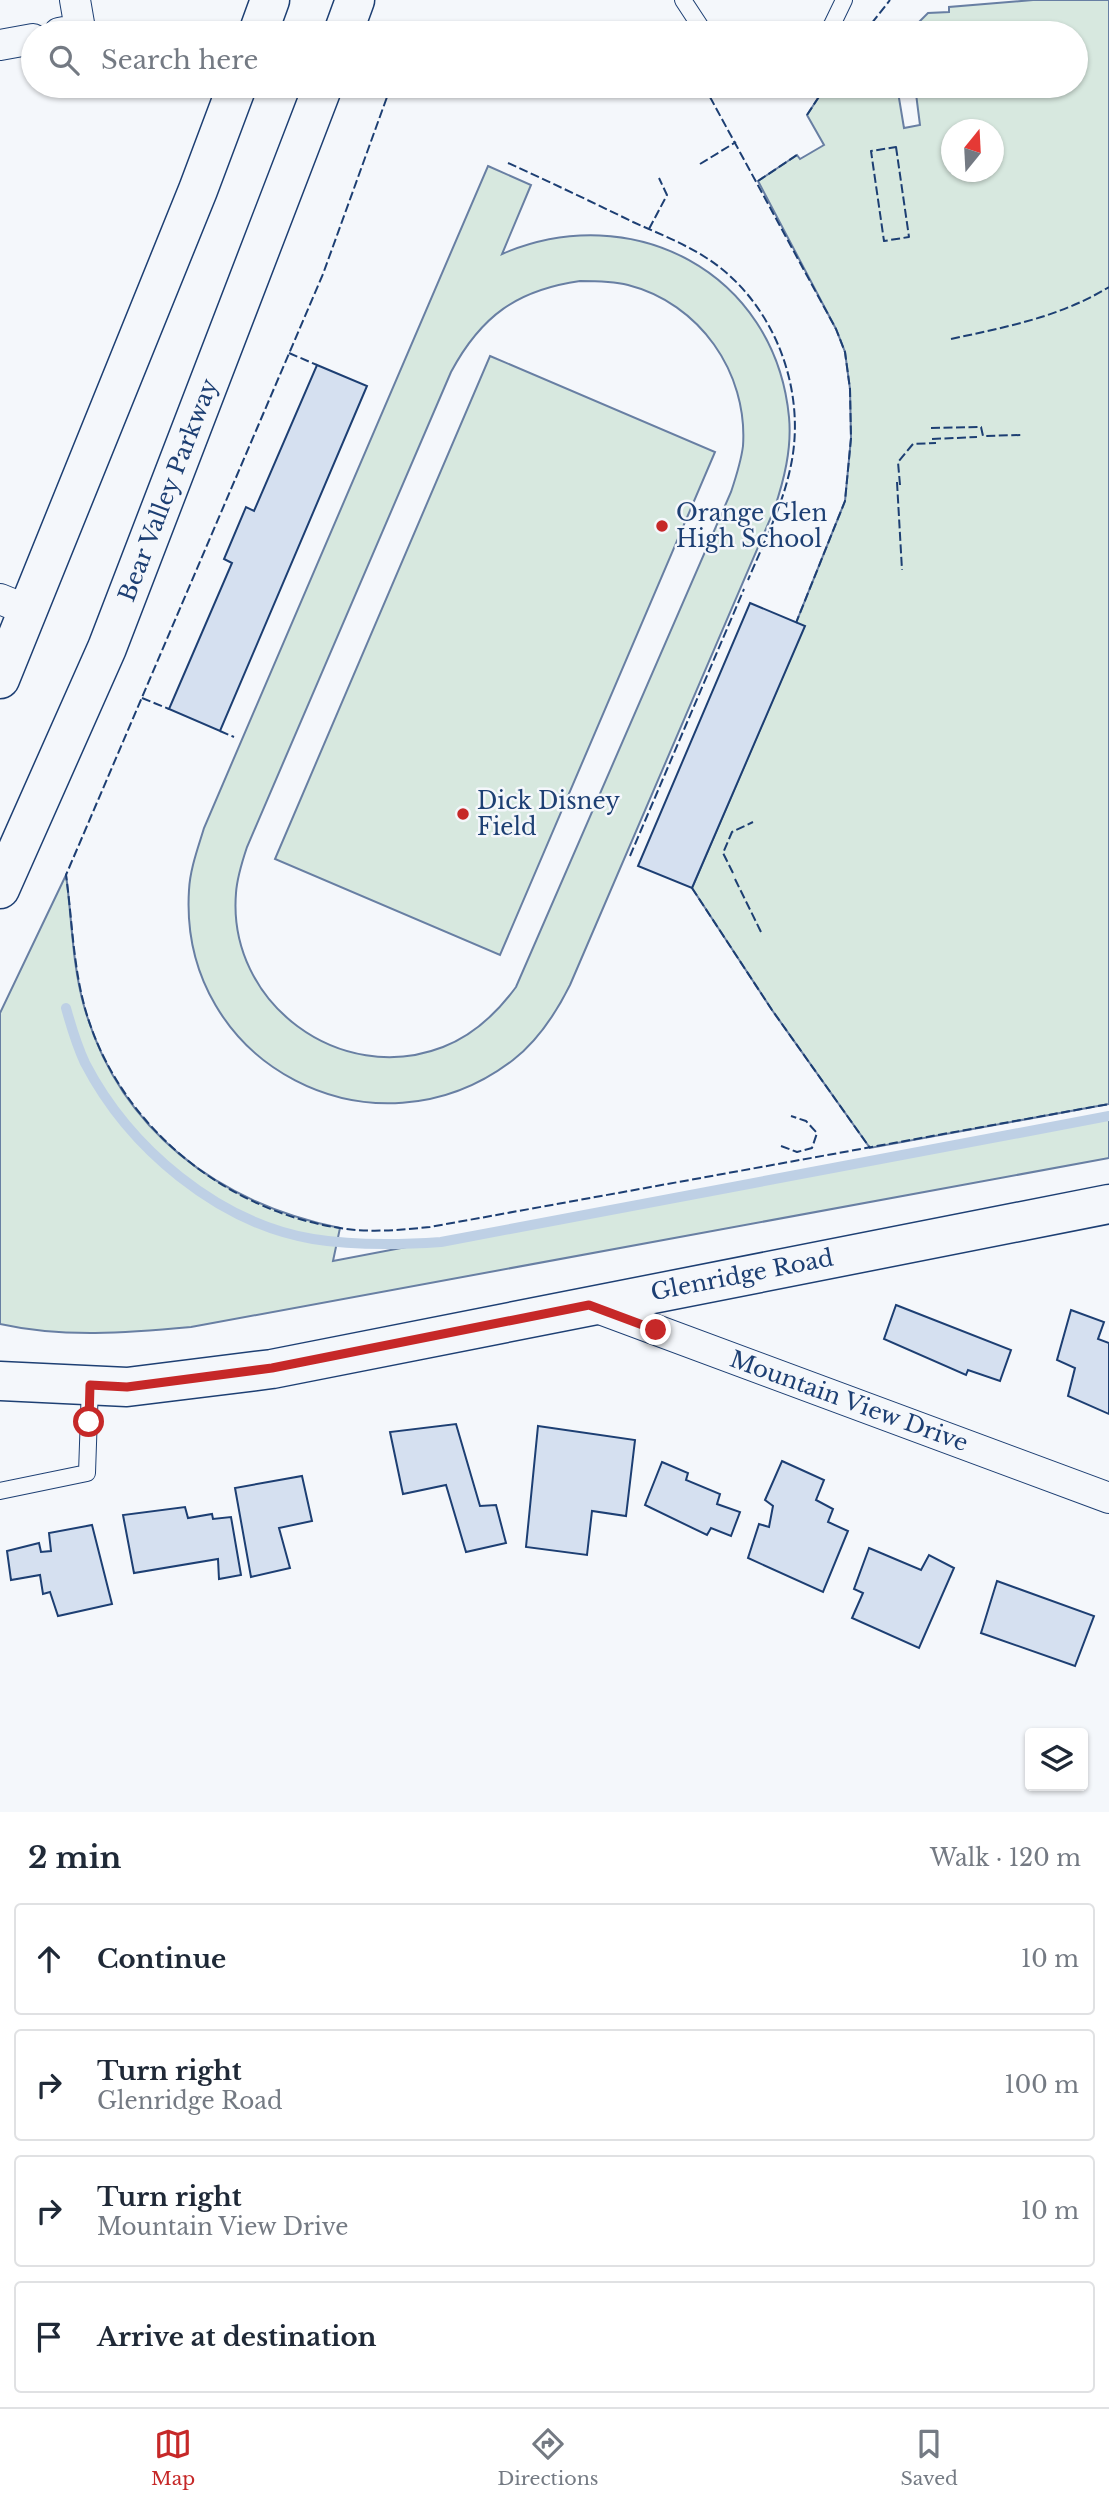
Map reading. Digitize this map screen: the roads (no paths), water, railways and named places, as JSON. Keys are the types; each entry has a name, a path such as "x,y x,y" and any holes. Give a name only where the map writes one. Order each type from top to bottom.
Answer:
{"main road":[{"path":"262,21 270,0"},
{"path":"347,21 355,0"},
{"path":"0,679 13,605 192,203 232,98"},
{"name":"Bear Valley Parkway","path":"0,889 107,648 318,98"},
{"name":"Glenridge Road","path":"0,1381 127,1387 272,1368 1109,1204"}],"street":[{"path":"72,21 75,0"},
{"path":"0,46 21,42"},
{"name":"Mountain View Drive","path":"589,1305 1109,1498"}],"lane":[{"path":"683,0 697,21"},
{"path":"834,21 844,0"},
{"path":"0,1491 87,1473 90,1385"}],"waterway":[{"path":"66,1008 85,1063 104,1094 151,1152 180,1177 243,1217 313,1239 345,1243 441,1242 1109,1116"}],"place":[{"name":"Orange Glen High School","path":"662,526"},
{"name":"Dick Disney Field","path":"463,814"}]}
